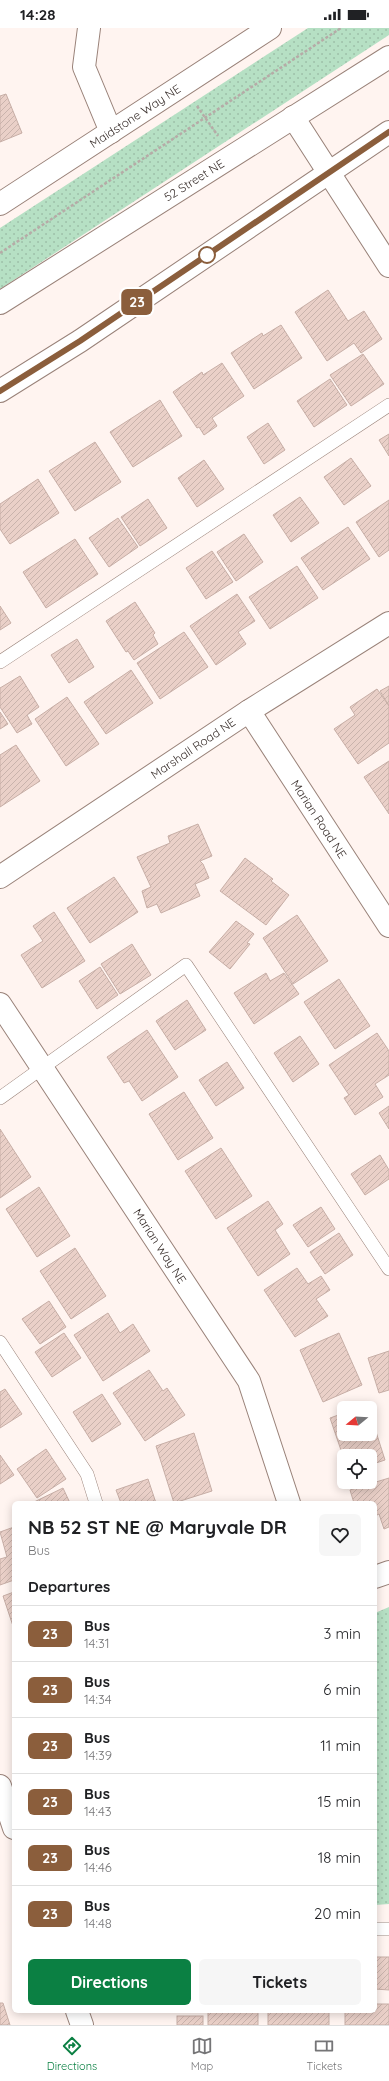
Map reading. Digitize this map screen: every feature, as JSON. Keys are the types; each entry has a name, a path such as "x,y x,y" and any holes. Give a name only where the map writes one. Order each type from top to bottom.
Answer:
{"street":[{"path":"89,28 84,67 111,132"},
{"name":"Maidstone Way NE","path":"0,204 270,28"},
{"name":"52 Street NE","path":"0,303 389,57"},
{"path":"293,117 389,266"},
{"path":"0,391 80,341 389,132"},
{"name":"Marshall Road NE","path":"0,877 249,711 389,622"},
{"name":"Marian Road NE","path":"249,711 389,926"},
{"name":"Marian Way NE","path":"0,1004 249,1381 289,1501"},
{"path":"377,1576 389,1572"},
{"path":"1,1793 12,1823"},
{"path":"78,2013 82,2025"}],"lane":[{"path":"0,662 389,405"},
{"path":"0,1098 186,965 389,1269"},
{"path":"0,1342 87,1474 95,1501"},
{"path":"377,1929 389,1929"}],"path":[{"path":"0,253 341,28"},
{"path":"183,86 222,142"}],"green space":[{"path":"308,28 389,28 389,35 0,289 0,228"},
{"path":"389,1607 389,1904 377,1905 377,1612"}],"building":[{"path":"6,94 22,133 0,142 0,96"},
{"path":"328,290 348,321 364,311 382,339 361,353 354,343 327,361 295,312"},
{"path":"281,325 302,358 254,389 231,353 262,333 263,336"},
{"path":"363,354 384,384 351,406 330,375"},
{"path":"222,363 244,396 212,418 217,426 204,435 199,427 197,428 173,392 202,372 203,375"},
{"path":"330,379 347,405 314,427 297,401"},
{"path":"160,400 182,436 133,467 110,432"},
{"path":"268,423 285,450 264,464 247,437"},
{"path":"389,434 389,456 379,440"},
{"path":"95,442 121,482 75,511 49,471"},
{"path":"351,458 371,486 344,505 324,477"},
{"path":"204,460 224,489 197,507 178,478"},
{"path":"38,479 59,513 10,544 0,529 0,504"},
{"path":"300,497 319,523 291,542 273,515"},
{"path":"148,499 167,528 140,546 121,517"},
{"path":"389,500 389,550 379,557 356,522"},
{"path":"118,518 138,547 109,567 89,538"},
{"path":"348,527 370,559 323,590 301,558"},
{"path":"244,534 263,562 236,581 217,552"},
{"path":"75,539 98,574 46,608 23,572"},
{"path":"212,551 233,582 206,599 186,568"},
{"path":"297,566 318,598 270,629 249,597"},
{"path":"237,594 255,621 238,632 246,644 216,665 190,626"},
{"path":"135,602 155,633 153,635 158,644 134,660 128,651 126,652 106,621"},
{"path":"0,606 11,623 0,630"},
{"path":"184,632 208,667 160,699 137,663"},
{"path":"77,639 94,667 69,683 51,655"},
{"path":"131,670 153,703 106,734 84,702"},
{"path":"20,676 39,707 27,715 32,724 17,733 0,707 0,688"},
{"path":"389,686 389,706 380,691"},
{"path":"377,689 389,706 389,743 358,764 334,729 355,715 350,707"},
{"path":"67,697 99,744 66,766 35,719"},
{"path":"0,712 8,724 0,729"},
{"path":"16,745 40,781 0,807 0,755"},
{"path":"389,761 389,814 364,777"},
{"path":"198,824 212,856 200,861 203,864 209,878 195,884 200,896 161,913 157,904 147,908 142,891 151,887 137,857 170,843 168,836"},
{"path":"245,858 273,879 271,881 289,895 266,925 220,891"},
{"path":"114,877 138,912 90,943 67,908"},
{"path":"54,912 85,961 42,988 21,955 43,941 33,926"},
{"path":"297,915 328,961 293,984 263,938"},
{"path":"236,921 254,934 247,943 250,944 230,969 209,952"},
{"path":"132,944 151,975 120,994 101,964"},
{"path":"100,967 118,995 97,1009 79,981"},
{"path":"266,973 270,981 284,973 299,994 254,1024 234,993"},
{"path":"339,979 370,1026 335,1049 304,1002"},
{"path":"187,1000 206,1030 175,1050 156,1021"},
{"path":"147,1030 178,1077 142,1101 129,1081 124,1083 107,1057"},
{"path":"377,1033 389,1051 389,1075 375,1084 383,1097 355,1115 344,1098 349,1095 329,1065"},
{"path":"300,1036 319,1064 293,1082 274,1053"},
{"path":"227,1062 244,1088 216,1106 199,1080"},
{"path":"184,1092 213,1138 178,1160 149,1114"},
{"path":"389,1106 389,1129 379,1113"},
{"path":"0,1129 31,1177 0,1198"},
{"path":"221,1148 252,1196 216,1219 185,1171"},
{"path":"380,1155 389,1170 389,1179 365,1195 351,1174"},
{"path":"39,1187 70,1236 37,1257 6,1209"},
{"path":"268,1201 283,1224 275,1230 290,1254 258,1276 227,1228"},
{"path":"321,1207 335,1229 308,1247 293,1225"},
{"path":"339,1233 353,1255 325,1274 310,1252"},
{"path":"75,1248 106,1296 71,1319 40,1271"},
{"path":"297,1268 308,1284 321,1276 330,1290 316,1299 328,1316 295,1337 264,1290"},
{"path":"49,1301 66,1327 40,1344 22,1319"},
{"path":"108,1313 120,1333 133,1324 150,1351 103,1381 74,1335"},
{"path":"64,1333 81,1358 52,1377 35,1352"},
{"path":"339,1333 362,1385 323,1402 300,1350"},
{"path":"389,1351 389,1390 379,1393 368,1358"},
{"path":"149,1370 163,1391 167,1388 185,1415 145,1441 113,1393"},
{"path":"5,1389 22,1414 0,1428 0,1392"},
{"path":"102,1394 121,1424 92,1442 73,1412"},
{"path":"337,1416 337,1438 330,1418"},
{"path":"194,1433 212,1491 180,1501 173,1501 156,1446"},
{"path":"377,1435 385,1460 377,1463 377,1449 341,1449 338,1441 377,1441"},
{"path":"46,1449 66,1479 37,1498 17,1469"},
{"path":"0,1455 14,1475 0,1484"},
{"path":"389,1478 389,1527 384,1529 379,1514 377,1515 377,1501 353,1501 350,1490 377,1489 377,1482"},
{"path":"148,1479 155,1501 120,1501 116,1490"},
{"path":"63,1488 69,1501 36,1501"},
{"path":"12,1528 12,1581 0,1585 0,1559 7,1557 0,1532"},
{"path":"12,1593 12,1623 3,1596"},
{"path":"377,1957 389,1957 389,1990 377,1989"},
{"path":"0,2003 3,2003 10,2025 0,2025"},
{"path":"377,2004 389,2004 389,2025 345,2025 345,2013 377,2013"},
{"path":"208,2013 258,2013 258,2025 208,2025"},
{"path":"268,2013 329,2013 329,2025 268,2025"},
{"path":"177,2016 203,2016 203,2025 177,2025"}],"bus line":[{"name":"23","path":"0,391 80,341 389,132"}]}
